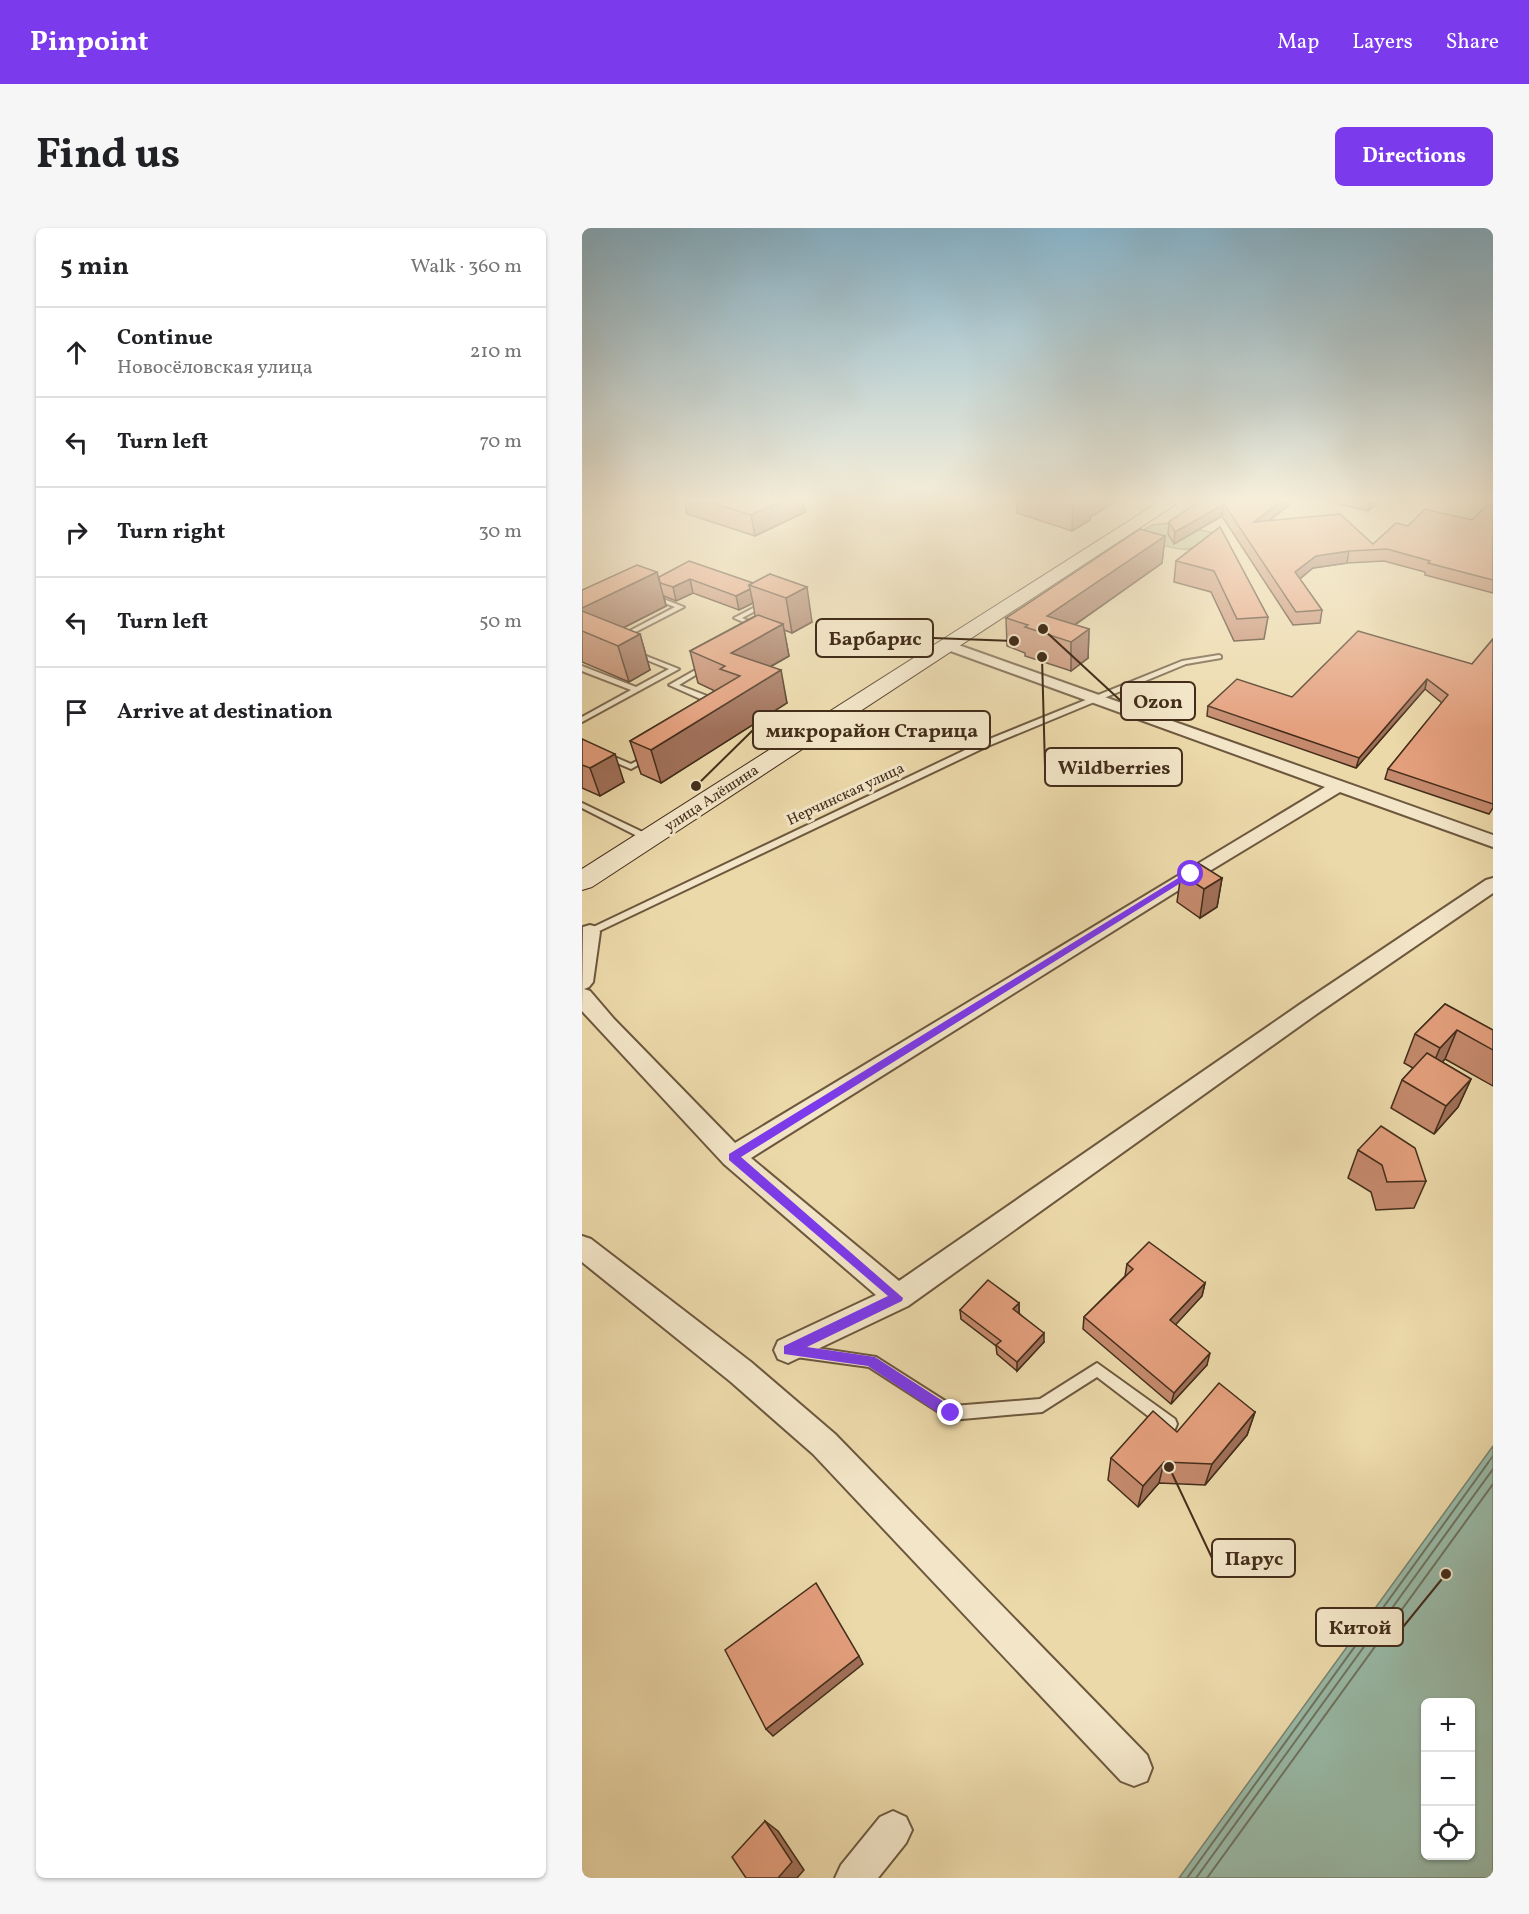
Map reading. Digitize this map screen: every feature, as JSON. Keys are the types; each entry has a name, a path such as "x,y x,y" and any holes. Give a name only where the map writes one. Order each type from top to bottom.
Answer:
{"street":[{"name":"улица Алёшина","path":"582,881 1056,577"},
{"path":"950,646 1493,841"},
{"path":"733,1157 1191,874 1338,786"},
{"path":"788,1350 897,1298 1310,1008 1493,884"},
{"path":"582,982 590,932"},
{"path":"582,996 606,1025 733,1157 897,1298"},
{"path":"582,1247 741,1372 824,1444 1134,1768"},
{"path":"854,1878 893,1830"}],"lane":[{"path":"610,643 681,606 637,591"},
{"path":"768,602 736,618 768,631"},
{"path":"582,720 675,669 621,647"},
{"name":"Нерчинская улица","path":"590,932 985,744 1184,662 1219,657"},
{"path":"711,663 673,685 721,705"},
{"path":"582,668 636,690"},
{"path":"582,745 631,767 661,750"},
{"path":"582,805 650,839"},
{"path":"788,1350 871,1361 951,1413 1042,1405 1097,1369 1170,1424"}],"water":[{"path":"1493,1446 1493,1878 1179,1878"}],"building":[{"path":"611,577 647,577 582,608 582,590"},
{"path":"659,577 736,577 753,583 749,585 750,589 736,596 690,579 673,587 660,583"},
{"path":"764,577 779,577 807,587 786,598 749,585"},
{"path":"1068,577 1105,577 1047,616 1089,629 1071,642 1025,627 1028,625 1006,618"},
{"path":"1217,577 1247,577 1268,617 1237,619"},
{"path":"1273,577 1299,577 1322,610 1296,612"},
{"path":"582,611 640,634 618,646 582,631"},
{"path":"758,615 783,624 731,653 781,670 651,750 630,741 740,676 720,669 725,666 690,651"},
{"path":"1358,631 1472,664 1493,639 1493,804 1388,769 1448,695 1427,679 1359,758 1208,706 1237,679 1292,697"},
{"path":"582,739 615,754 590,768 582,765"},
{"path":"1198,863 1222,878 1204,889 1181,874"},
{"path":"1445,1004 1493,1030 1493,1050 1457,1030 1440,1048 1415,1034"},
{"path":"1427,1053 1471,1079 1446,1106 1402,1080"},
{"path":"1381,1126 1415,1148 1426,1181 1387,1182 1382,1165 1358,1150"},
{"path":"1149,1242 1205,1283 1170,1320 1210,1353 1174,1393 1084,1317 1133,1269 1127,1264"},
{"path":"988,1280 1019,1303 1013,1309 1044,1333 1017,1362 996,1345 1001,1341 960,1310"},
{"path":"1219,1383 1255,1412 1212,1464 1164,1462 1143,1486 1111,1458 1153,1411 1177,1432"},
{"path":"816,1583 859,1656 766,1729 725,1650"},
{"path":"765,1821 792,1862 778,1878 746,1878 732,1857"}],"place":[{"name":"Ozon","path":"1043,629"},
{"name":"Барбарис","path":"1014,641"},
{"name":"Wildberries","path":"1042,657"},
{"name":"микрорайон Старица","path":"696,786"},
{"name":"Парус","path":"1169,1467"},
{"name":"Китой","path":"1446,1574"}],"route":[{"path":"951,1413 871,1361 788,1350 897,1298 733,1157 1191,874"}]}
